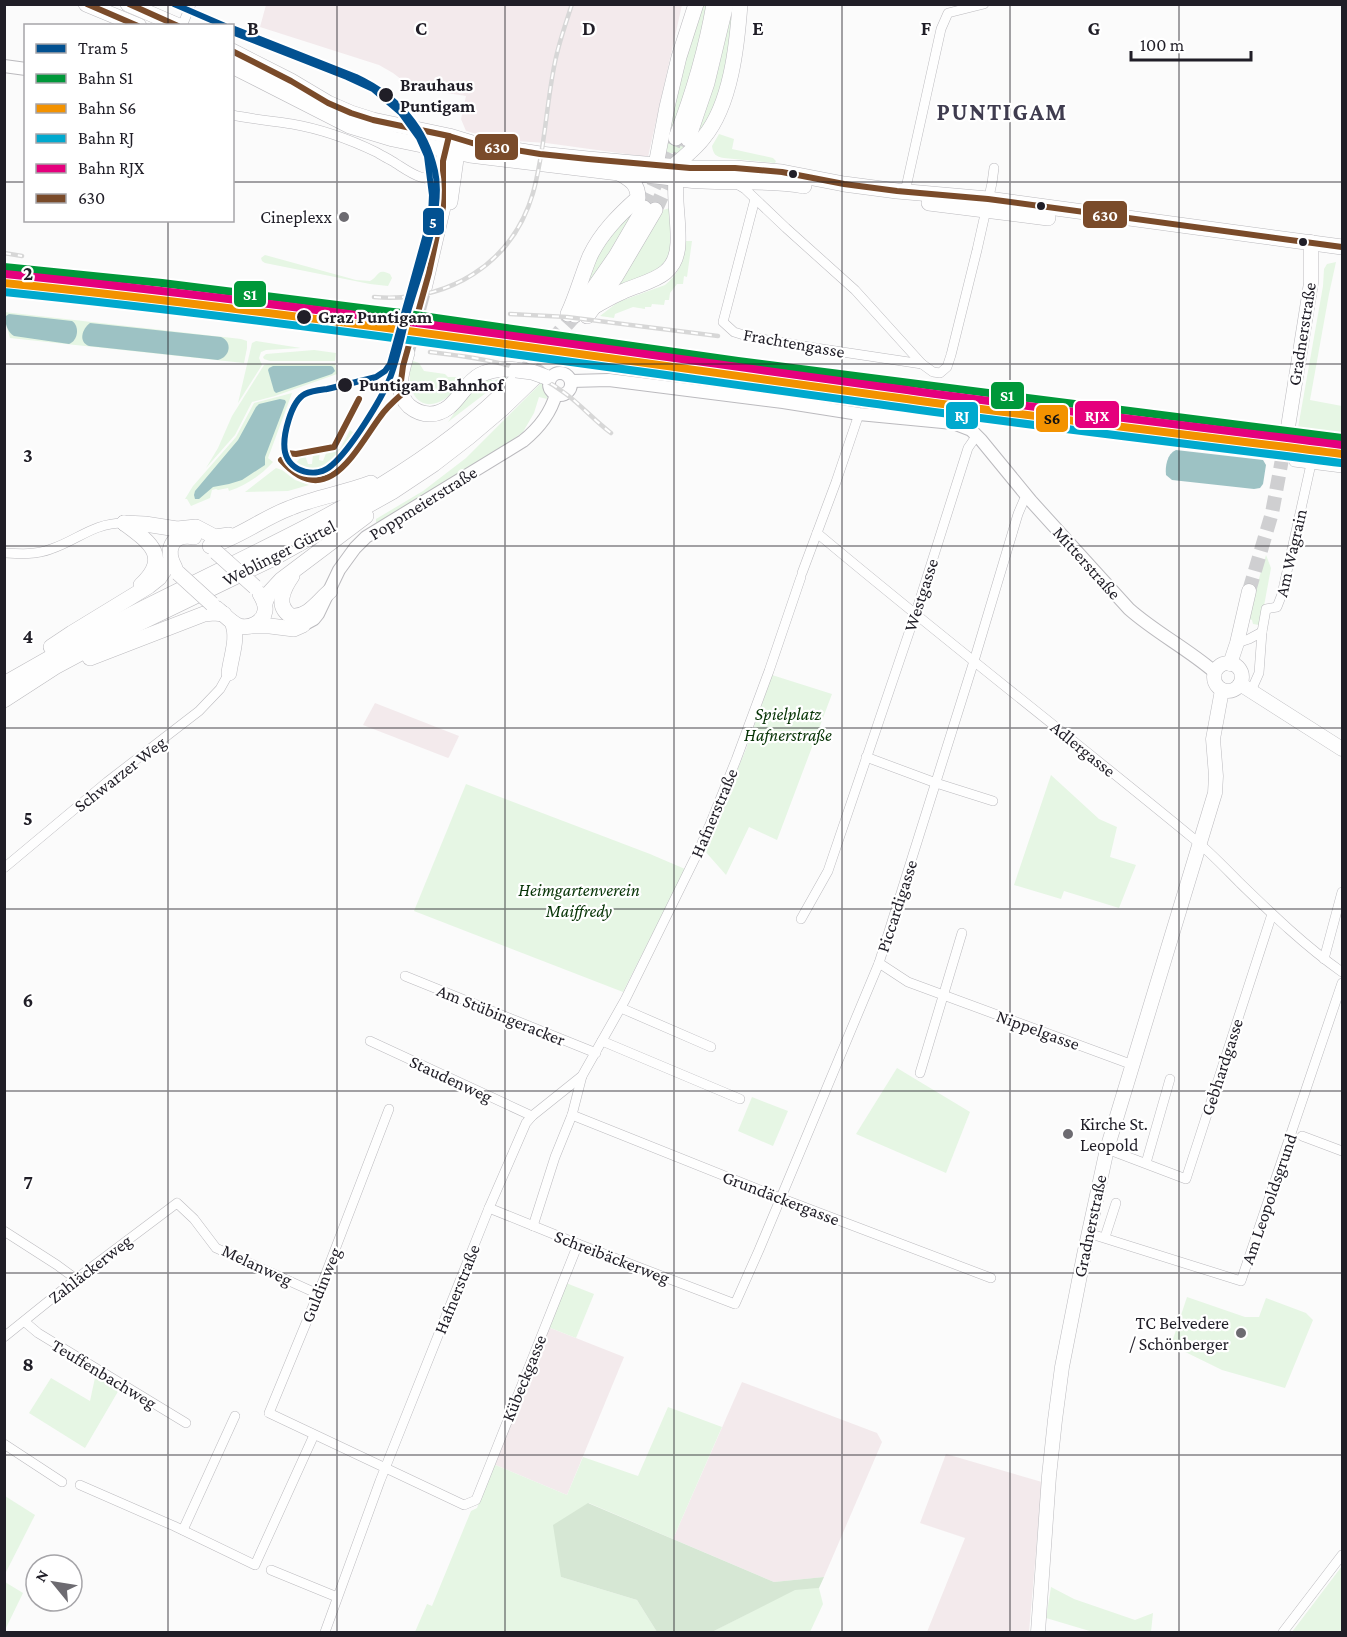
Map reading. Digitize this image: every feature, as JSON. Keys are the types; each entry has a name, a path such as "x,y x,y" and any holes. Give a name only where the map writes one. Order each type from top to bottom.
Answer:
{"main road":[{"path":"86,4 135,24"},
{"path":"128,4 176,24"},
{"path":"581,313 622,291 656,279 668,270 676,256 678,242 675,198 664,172 665,118 677,67 696,4"},
{"path":"694,107 714,4"},
{"path":"682,138 717,46 726,4"},
{"path":"581,313 621,267 646,205 664,172 704,137 723,105 734,62 740,4"},
{"path":"234,52 328,103 450,146 472,143 664,172 689,180 782,172 844,184 987,205"},
{"path":"234,67 350,126 393,140 450,146 619,173 664,172 690,168 847,194 987,205 1166,224 1311,246 1342,247"},
{"path":"704,137 703,146 710,158 734,175"},
{"path":"424,289 442,207 442,174 450,146"},
{"path":"429,273 435,261 447,220 450,146"},
{"path":"619,173 635,182 646,205"},
{"path":"581,313 590,258 600,240 613,222 646,205"},
{"path":"581,313 646,205"},
{"path":"1311,246 1342,256"},
{"name":"Gradnerstraße","path":"1288,427 1311,283 1311,246"},
{"path":"407,353 401,381 402,394 410,406 421,413 431,414 446,409 481,374 498,369 533,376"},
{"name":"Weblinger Gürtel","path":"4,682 382,486 423,459 533,376"},
{"name":"Weblinger Gürtel","path":"4,700 55,667 112,636 272,559 392,492 469,437 502,409 533,376"},
{"path":"213,549 288,508 357,489 379,480 402,466 423,459"},
{"path":"229,673 236,661 243,637 250,626 260,620 269,593 386,502 392,492"},
{"path":"124,523 177,529 196,527 215,537 243,531"},
{"path":"124,523 135,525 174,559 235,630 229,673"},
{"path":"124,523 148,542 154,550 156,561 147,579 128,598"},
{"path":"4,682 72,633 149,586 159,578 174,559 178,538 187,536 197,537 255,587 268,614 282,622 303,625"},
{"path":"295,571 281,599 283,609 288,615 295,617 306,613 330,591"},
{"path":"1230,664 1249,591"},
{"path":"27,686 70,665 204,614 222,614 239,626 294,629 303,625"},
{"path":"1246,687 1232,691 1222,690 1214,682 1215,671 1222,664 1230,664 1238,668 1246,687 1342,749"},
{"name":"Gradnerstraße","path":"1038,1632 1049,1476 1062,1367 1088,1233 1107,1149 1215,793 1213,739 1222,690"}],"street":[{"path":"182,24 191,4"},
{"path":"905,192 941,29 948,13 984,4"},
{"path":"4,66 24,69"},
{"path":"234,115 324,131 357,143 393,161 413,175 424,178 439,177 442,174"},
{"path":"734,175 755,199 855,290 922,364 940,374 947,367 951,355 994,168"},
{"name":"Frachtengasse","path":"755,199 723,322 734,332 750,337 922,364"},
{"path":"533,376 560,372 568,376 570,381 619,381 859,414 953,423 977,435"},
{"path":"533,376 556,394"},
{"name":"Poppmeierstraße","path":"303,625 318,614 345,561 366,537 523,441 532,434 544,418 556,394 568,392 571,386 570,381"},
{"name":"Hafnerstraße","path":"325,1632 386,1468 489,1208 526,1123 582,1076 621,1008 690,870 756,704 859,414"},
{"name":"Mitterstraße","path":"977,435 1027,497 1129,609 1145,624 1215,671"},
{"name":"Westgasse","path":"801,919 828,871 915,615 968,448 977,435"},
{"path":"1294,462 1342,468"},
{"name":"Am Wagrain","path":"1246,687 1259,673 1266,609 1277,607 1282,594 1311,464"},
{"name":"Piccardigasse","path":"735,1304 879,963 1018,514 1027,497"},
{"path":"4,553 30,554 50,550 91,529 106,524 124,523"},
{"name":"Adlergasse","path":"817,533 1199,844 1272,914 1342,972"},
{"path":"1237,643 1262,632"},
{"name":"Schwarzer Weg","path":"4,868 107,782 199,711 220,689 229,673"},
{"path":"866,757 993,801"},
{"path":"1324,959 1342,892"},
{"name":"Gebhardgasse","path":"1107,1149 1186,1179 1272,914"},
{"path":"920,1073 962,933"},
{"name":"Nippelgasse","path":"879,963 908,982 1132,1065"},
{"name":"Am Stübingeracker","path":"405,976 596,1053"},
{"name":"Am Leopoldsgrund","path":"1088,1233 1241,1281 1342,983"},
{"path":"621,1008 711,1047"},
{"name":"Staudenweg","path":"370,1041 532,1116"},
{"path":"602,1041 740,1099"},
{"path":"533,1226 555,1157 572,1114 582,1076"},
{"path":"1146,1163 1170,1079"},
{"name":"Guldinweg","path":"389,1109 318,1294 269,1413 464,1505"},
{"name":"Grundäckergasse","path":"572,1114 780,1198 991,1278"},
{"path":"1302,1136 1342,1151"},
{"name":"Melanweg","path":"177,1203 194,1219 216,1248 318,1294"},
{"name":"Zahläckerweg","path":"4,1336 177,1203"},
{"path":"1105,1238 1116,1203"},
{"name":"Schreibäckerweg","path":"489,1208 735,1304"},
{"path":"4,1231 76,1279"},
{"name":"Kübeckgasse","path":"464,1505 476,1500 578,1244"},
{"name":"Teuffenbachweg","path":"25,1322 38,1334 186,1424"},
{"path":"183,1530 235,1416"},
{"path":"80,1485 183,1530 255,1565 315,1435"},
{"path":"4,1444 62,1482"},
{"path":"1283,1632 1342,1555"},
{"path":"271,1570 337,1597"}],"shaded area":[{"path":"266,5 682,5 648,157 546,143 499,140 466,131 461,119 466,96 406,83 379,65 260,27"},
{"path":"375,703 459,736 449,757 363,725"},
{"path":"548,1327 624,1357 567,1495 493,1464"},
{"path":"742,1382 877,1433 882,1442 824,1577 774,1582 673,1539"},
{"path":"946,1454 1042,1482 1029,1632 927,1632 965,1538 920,1523"}],"green space":[{"path":"700,5 736,5 723,88 707,124 682,153 665,153 664,142"},
{"path":"719,134 734,139 732,149 773,158 776,161 775,163 719,157 715,155 712,146"},
{"path":"670,208 671,254 660,270 617,287 663,210"},
{"path":"635,211 582,293 594,259 616,225"},
{"path":"686,241 692,241 687,277 684,276 683,284 677,284 664,305 652,304 651,307 645,307 645,309 633,307 615,314 614,318 600,316 618,302 665,285 680,265"},
{"path":"265,255 356,280 370,281 382,272 390,274 392,278 388,286 370,284 265,263 261,258"},
{"path":"1336,262 1310,400 1342,406 1342,434 1298,428 1324,269 1327,264"},
{"path":"4,312 241,339 247,341 247,348 244,363 10,338"},
{"path":"256,341 301,348 261,352 259,358 262,365 238,403 252,343"},
{"path":"314,350 336,353 335,361 270,361 263,357 266,354"},
{"path":"410,360 419,363 424,371 445,374 448,377 463,377 448,397 433,404 425,404 411,389"},
{"path":"335,364 337,374 252,402 235,435 206,468 232,416 264,365"},
{"path":"505,375 508,376 448,422 477,386"},
{"path":"542,382 548,390 547,399 539,397 534,413 523,432 497,451 376,524 376,519 423,491 466,458"},
{"path":"292,393 268,458 273,462 247,483 229,491 228,488 212,490 210,498 191,506 185,499 193,486 236,437 254,403"},
{"path":"350,430 354,433 343,450 323,469 315,471 295,464 305,455 308,464 312,464 313,454 320,452 319,460 323,461 327,451 340,449"},
{"path":"276,468 295,480 309,485 288,491 245,492"},
{"path":"1266,555 1271,568 1259,625 1253,624 1249,619"},
{"name":"Spielplatz Hafnerstraße","path":"772,675 832,694 777,840 749,827 726,875 704,850 746,749"},
{"path":"1051,775 1099,819 1117,827 1110,857 1136,865 1119,908 1064,891 1061,899 1014,885"},
{"name":"Heimgartenverein Maiffredy","path":"466,784 685,869 623,992 414,911"},
{"path":"897,1068 970,1112 946,1173 856,1134"},
{"path":"752,1097 788,1111 773,1146 738,1131"},
{"path":"566,1283 594,1294 576,1338 548,1327"},
{"name":"TC Belvedere / Schönberger","path":"1187,1297 1245,1317 1259,1317 1266,1298 1306,1313 1313,1320 1285,1388 1222,1370 1171,1345"},
{"path":"96,1373 120,1388 85,1448 29,1413 51,1378 90,1401"},
{"path":"668,1407 722,1427 673,1539 589,1503 561,1577 637,1600 657,1632 415,1632 427,1604 432,1606 471,1511 477,1508 493,1464 567,1495 583,1457 638,1476"},
{"path":"5,1496 35,1515 5,1574"},
{"path":"588,1503 774,1582 824,1577 819,1588 795,1590 712,1632 657,1632 637,1600 561,1577 553,1525"},
{"path":"1342,1566 1342,1632 1292,1632"},
{"path":"5,1582 23,1593 5,1630"},
{"path":"1051,1587 1074,1599 1135,1620 1153,1613 1151,1632 1093,1632 1046,1618"},
{"path":"819,1588 823,1604 810,1632 712,1632 795,1589"}],"water":[{"path":"9,314 72,321 77,330 76,337 69,344 14,336 6,324 6,316"},
{"path":"90,323 221,337 227,342 228,349 225,356 218,360 89,346 83,342 82,335"},
{"path":"273,366 331,366 335,371 276,393 268,370"},
{"path":"280,399 286,402 265,457 265,465 242,480 213,487 199,499 195,499 195,491 238,440 256,407 259,404"},
{"path":"1176,450 1263,460 1266,465 1263,484 1260,488 1254,489 1172,480 1166,475 1166,464 1170,454"}],"tunnel":[{"path":"644,208 676,138"},
{"path":"655,210 688,139"},
{"path":"407,353 424,289"},
{"path":"520,376 575,315"},
{"path":"534,378 564,344"},
{"path":"1249,591 1272,513 1288,427"}],"railway":[{"path":"374,297 401,297 451,286 473,274 493,259 510,240 523,218 533,193 555,62 572,4"},
{"path":"4,253 22,256"},
{"path":"510,314 567,317 718,336"},
{"path":"430,352 484,360 535,375 566,394 611,433"}],"tram line":[{"name":"5","path":"174,4 220,24"},
{"name":"5","path":"234,29 356,77 384,93 407,114 416,126 424,140 435,171 436,204 429,242 390,378 356,437 332,465 319,472 305,472 292,465 288,459 284,445 292,411 305,394 376,377 390,364 431,216 432,195 427,156 419,138 401,113 373,89 234,33"}],"rail line":[{"name":"S1","path":"4,267 162,283 401,313 738,361 1342,438"},
{"name":"RJX","path":"5,274 338,313 948,396 1342,445"},
{"name":"S6","path":"4,283 337,322 1004,412 1342,454"},
{"name":"RJ","path":"4,292 337,331 947,414 1341,463"}],"transit line":[{"name":"630","path":"87,4 133,24"},
{"name":"630","path":"129,4 174,24"},
{"name":"630","path":"234,52 351,113 472,143 588,159 690,168 735,168 782,172 844,184 988,199 1342,247"},
{"name":"630","path":"402,394 403,366 429,273 443,207 443,161 449,136"},
{"name":"630","path":"281,460 297,474 312,480 326,478 338,471 350,459 382,414 402,394"},
{"name":"630","path":"287,453 296,454 334,447 359,399"}],"place":[{"name":"Brauhaus Puntigam","path":"386,95"},
{"name":"Cineplexx","path":"344,217"},
{"name":"Graz Puntigam","path":"304,317"},
{"name":"Puntigam Bahnhof","path":"345,385"},
{"name":"Kirche St. Leopold","path":"1068,1134"},
{"name":"TC Belvedere / Schönberger","path":"1241,1333"}],"district":[{"name":"PUNTIGAM","path":"1002,112"}]}
